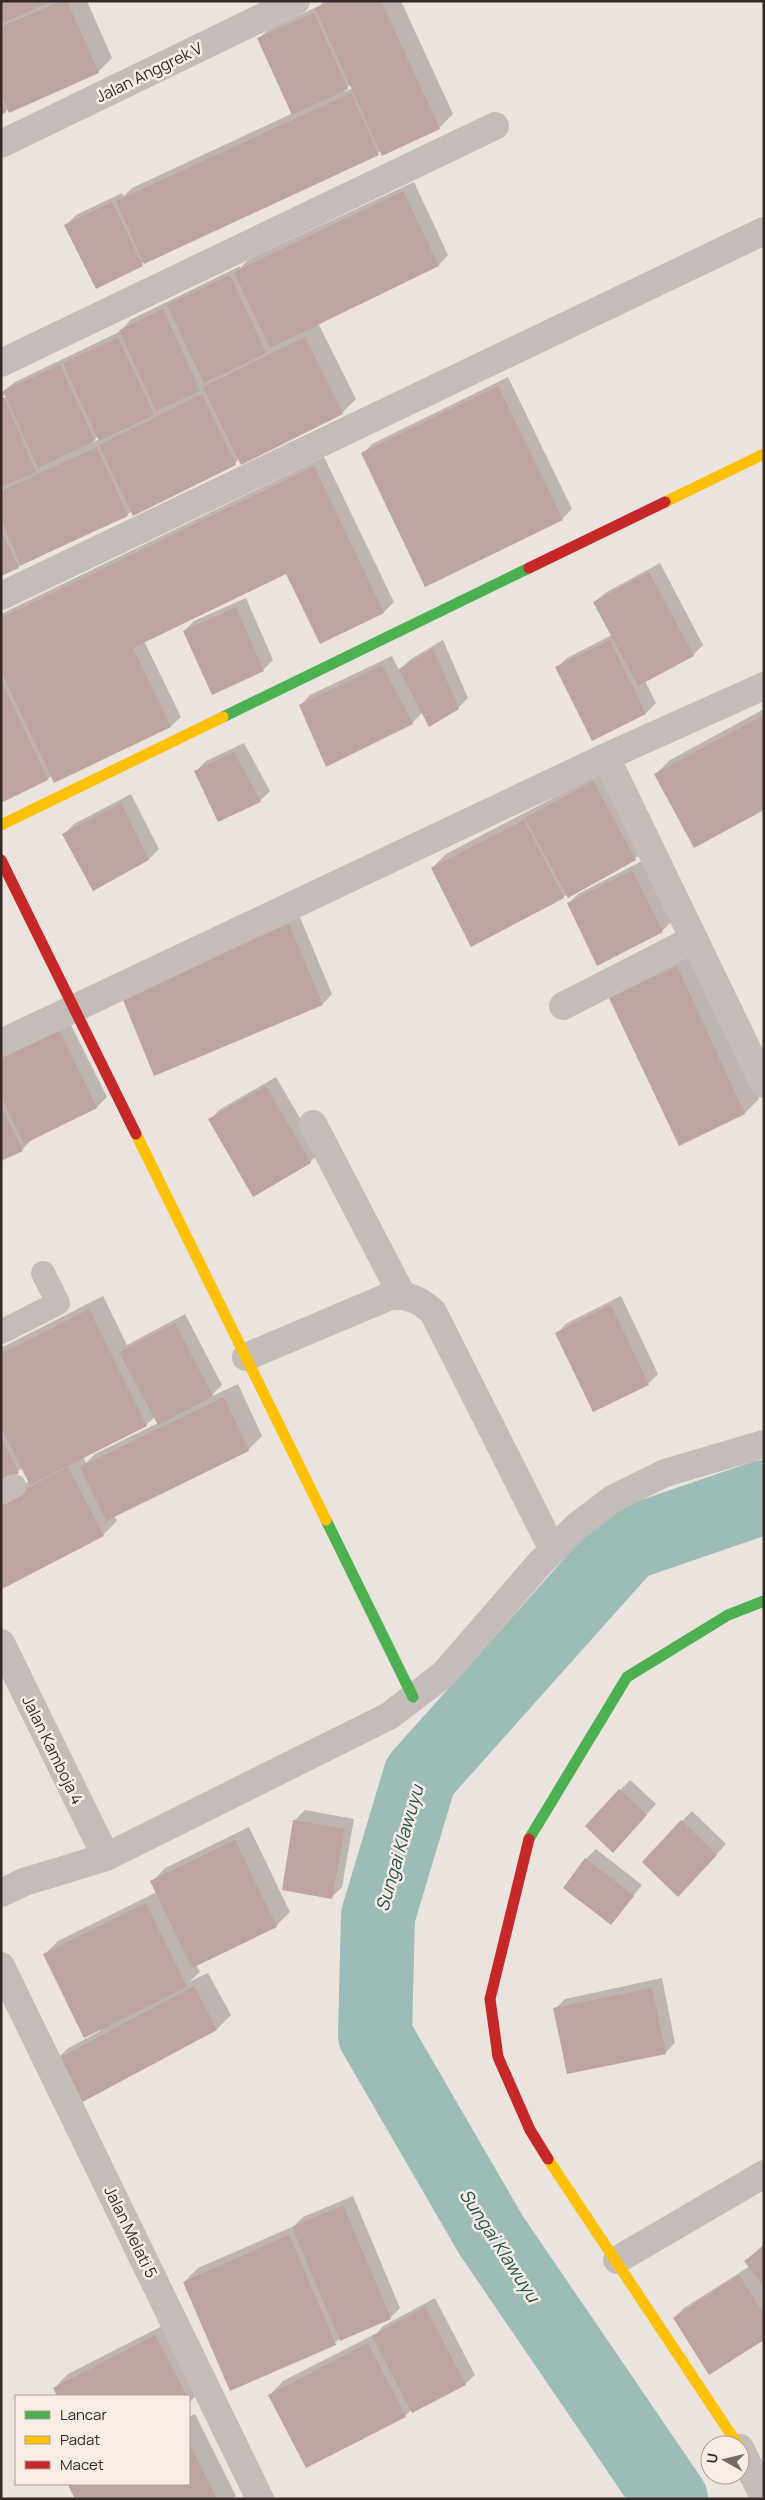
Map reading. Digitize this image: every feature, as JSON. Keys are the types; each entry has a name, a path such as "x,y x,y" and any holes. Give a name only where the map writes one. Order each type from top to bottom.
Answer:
{"street":[{"name":"Jalan Anggrek V","path":"1,144 296,1"},
{"path":"1,363 495,126"},
{"path":"1,596 764,231"},
{"path":"1,825 764,454"},
{"path":"1,1043 606,757 764,686"},
{"path":"606,757 764,1084"},
{"path":"1,860 46,956 74,1009 413,1697"},
{"path":"563,1006 694,939"},
{"path":"312,1124 402,1295"},
{"path":"246,1357 390,1296 402,1295 416,1299 432,1312 553,1550"},
{"path":"1,1892 24,1882 106,1856 223,1797 322,1751 389,1716 444,1674 553,1550 577,1526 614,1498 665,1473 764,1444"},
{"path":"731,2435 617,2260 574,2200 530,2130 498,2057 490,1999 530,1836 627,1677 728,1615 764,1601"},
{"name":"Jalan Kamboja 4","path":"1,1643 106,1856"},
{"name":"Jalan Melati 5","path":"1,1966 260,2499"},
{"path":"617,2260 764,2174"},
{"path":"750,2468 764,2497"}],"lane":[{"path":"1,1332 58,1304 44,1273"}],"building":[{"path":"1,1 52,1 1,24"},
{"path":"61,1 67,1 99,73 9,113 1,95 1,27"},
{"path":"331,1 381,1 440,129 382,156 315,8"},
{"path":"314,13 348,89 292,115 257,38"},
{"path":"351,93 379,155 144,264 116,201"},
{"path":"1,100 6,112 1,115"},
{"path":"403,191 439,266 270,348 234,272"},
{"path":"112,202 143,266 96,289 64,225"},
{"path":"230,275 266,353 204,383 167,305"},
{"path":"163,309 200,391 156,411 119,330"},
{"path":"118,337 154,415 99,441 63,363"},
{"path":"305,337 343,414 241,465 203,387"},
{"path":"60,365 95,441 38,468 3,391"},
{"path":"498,386 563,520 425,587 361,453"},
{"path":"202,394 236,465 133,516 99,445"},
{"path":"4,397 36,472 1,487 1,398"},
{"path":"97,447 128,516 21,565 1,520 1,491"},
{"path":"314,466 384,613 320,644 286,574 133,648 171,727 54,783 1,671 1,618"},
{"path":"1,531 19,568 1,576"},
{"path":"649,572 694,656 638,686 593,602"},
{"path":"236,607 264,671 212,695 183,631"},
{"path":"610,640 646,714 592,741 555,667"},
{"path":"433,649 459,709 429,727 399,669"},
{"path":"382,665 413,724 326,767 299,705"},
{"path":"1,680 48,780 1,803"},
{"path":"764,715 764,810 694,848 654,774"},
{"path":"234,752 261,802 218,822 194,771"},
{"path":"593,781 636,860 568,898 525,818"},
{"path":"121,803 149,860 93,891 62,834"},
{"path":"524,820 564,898 471,947 431,868"},
{"path":"632,870 663,932 597,966 567,903"},
{"path":"289,924 323,1005 154,1076 121,995"},
{"path":"677,966 745,1114 679,1146 609,998"},
{"path":"59,1030 97,1108 24,1144 1,1097 1,1058"},
{"path":"266,1086 311,1163 253,1197 208,1119"},
{"path":"1,1106 23,1151 1,1161"},
{"path":"611,1305 649,1385 593,1412 555,1333"},
{"path":"89,1309 147,1426 30,1485 1,1428 1,1354"},
{"path":"175,1323 213,1396 158,1425 119,1352"},
{"path":"224,1397 249,1451 106,1521 80,1467"},
{"path":"1,1437 19,1473 1,1483"},
{"path":"68,1467 104,1536 2,1589 1,1502"},
{"path":"619,1789 647,1815 613,1853 585,1826"},
{"path":"293,1820 345,1829 332,1899 282,1890"},
{"path":"681,1820 717,1855 678,1897 642,1862"},
{"path":"235,1840 277,1927 192,1968 150,1881"},
{"path":"585,1858 634,1896 611,1925 563,1888"},
{"path":"146,1903 187,1987 84,2038 43,1954"},
{"path":"194,1986 217,2030 75,2106 52,2062"},
{"path":"652,1988 666,2054 567,2074 553,2008"},
{"path":"343,2205 391,2319 340,2341 292,2227"},
{"path":"289,2235 336,2345 230,2391 183,2282"},
{"path":"764,2246 764,2287 744,2261"},
{"path":"739,2275 764,2314 764,2340 709,2375 673,2318"},
{"path":"425,2307 466,2385 412,2413 372,2336"},
{"path":"155,2335 186,2395 56,2395 53,2388"},
{"path":"368,2343 406,2417 306,2468 268,2395"},
{"path":"190,2445 217,2499 75,2499 68,2485 190,2485"}],"waterway":[{"name":"Sungai Klawuyu","path":"671,2499 491,2235 375,2035 378,1916 420,1776 627,1544 764,1497"}],"traffic: fast":[{"path":"223,717 529,568"},
{"path":"326,1520 413,1697"},
{"path":"529,1839 627,1677 728,1615 764,1601"}],"traffic: slow":[{"path":"665,502 764,454"},
{"path":"1,825 223,717"},
{"path":"136,1134 326,1520"},
{"path":"548,2159 731,2435"}],"traffic: jam":[{"path":"529,568 665,502"},
{"path":"1,860 136,1134"},
{"path":"529,1839 490,1999 498,2057 530,2130 548,2159"}]}
